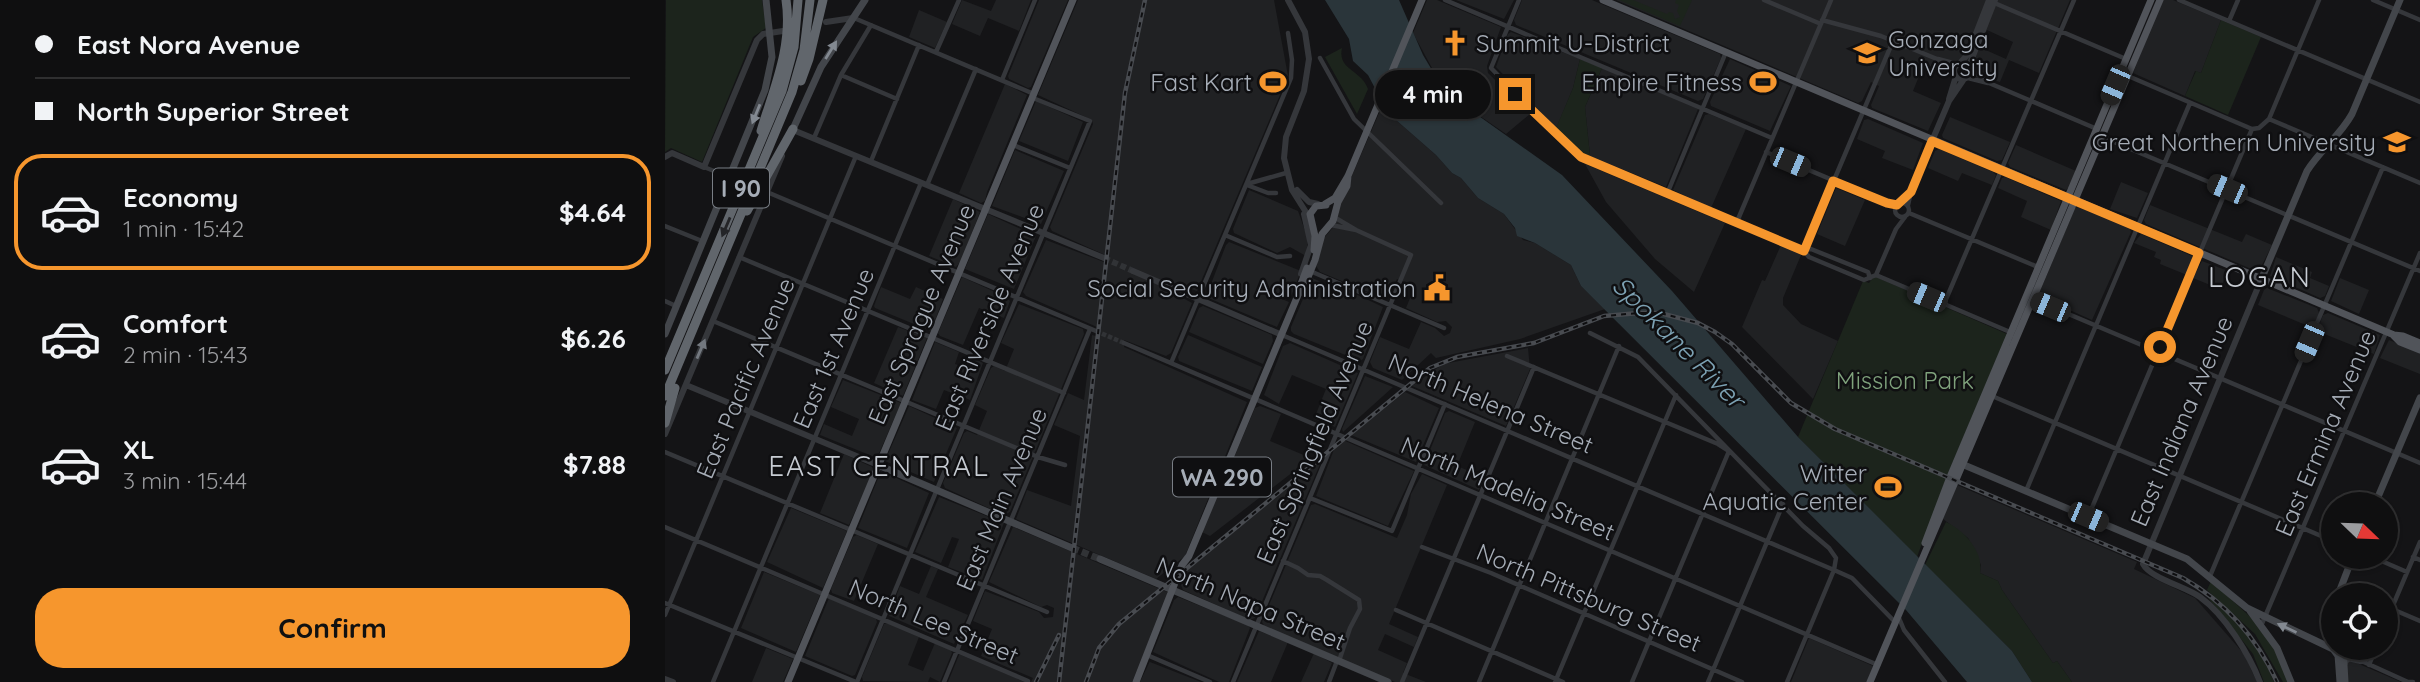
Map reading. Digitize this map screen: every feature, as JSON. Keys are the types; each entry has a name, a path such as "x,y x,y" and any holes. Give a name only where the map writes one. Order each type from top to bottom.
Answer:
{"highway":[{"path":"747,173 783,62 787,31 786,0"},
{"name":"I 90","path":"665,370 786,78 794,47 798,0"},
{"name":"I 90","path":"665,396 775,133 801,60 810,0"},
{"path":"775,133 787,115 804,74 823,0"},
{"path":"739,221 751,206 793,129"},
{"path":"665,362 676,344"},
{"path":"665,423 683,353"}],"main road":[{"path":"665,334 770,74 770,33 766,0"},
{"path":"793,129 817,75 865,0"},
{"name":"East Sprague Avenue","path":"789,682 1073,0"},
{"name":"WA 290","path":"1298,295 1299,285 1308,270 1315,245 1310,220 1312,209 1335,198 1348,176 1421,0"},
{"path":"1603,0 2261,280 2390,334 2420,343"},
{"path":"2127,68 2151,0"},
{"path":"1989,394 2010,332 2038,267 2160,0"},
{"name":"East Indiana Avenue","path":"2261,280 2307,171 2318,155 2343,130 2400,0"},
{"path":"1871,681 1925,548 1935,531 1989,394 2033,299 2071,199 2092,161 2093,149 2100,132"},
{"name":"WA 290","path":"1136,682 1182,565 1189,556 1322,234 1329,226 1347,186 1348,176"},
{"path":"1321,204 1330,207 1334,216"},
{"path":"1310,220 1319,228 1329,226"},
{"path":"2390,334 2400,342 2420,350"},
{"path":"2380,492 2420,398"},
{"path":"1960,464 2187,559 2247,608 2277,648 2291,682"},
{"path":"878,465 1072,548"},
{"name":"North Napa Street","path":"1100,559 1175,588 1388,682"},
{"path":"2247,608 2321,642"},
{"path":"2341,660 2343,682"},
{"path":"2343,660 2343,682"}],"street":[{"path":"936,52 959,0"},
{"path":"1002,80 1035,0"},
{"path":"1288,0 1305,32 1309,59 1304,91 1286,138 1284,158 1286,173 1305,218 1311,241 1299,285"},
{"path":"1445,0 1772,138"},
{"path":"1519,0 1491,68 1581,157 1736,224 1804,251 1811,249 2010,332"},
{"path":"1764,0 1822,22 1868,31 1937,59 1959,63 1989,83"},
{"path":"1736,224 1831,0"},
{"path":"1944,304 2074,0"},
{"path":"2179,0 2420,102"},
{"path":"2229,21 2238,0"},
{"path":"1991,1 2060,31 2190,103 2252,130 2259,128 2269,119 2319,0"},
{"path":"2373,0 2420,20"},
{"path":"1873,276 1895,229 1907,215 1911,192 1949,100 1959,63 1968,54 1991,1"},
{"path":"1949,100 1966,78 1991,1"},
{"path":"826,22 853,18 1002,80 1033,96"},
{"path":"814,138 841,75 871,25"},
{"path":"704,167 757,40 763,34 783,31"},
{"path":"1171,363 1292,75 1288,33"},
{"path":"1804,251 1893,41"},
{"path":"871,161 919,45"},
{"path":"1667,194 1726,52"},
{"path":"1319,58 1344,104 1366,131 1441,202"},
{"path":"1937,59 1955,74 1989,83 2100,132 2115,142 2420,271"},
{"name":"East 1st Avenue","path":"713,682 894,246 976,69"},
{"path":"841,75 897,99"},
{"name":"East Riverside Avenue","path":"856,682 1090,121 1033,96"},
{"path":"2026,491 2190,103"},
{"path":"2269,119 2420,183"},
{"path":"665,434 793,129 1104,258"},
{"path":"2088,517 2252,130"},
{"path":"1012,144 1070,168"},
{"path":"1766,152 1887,203 1907,215 2038,267"},
{"path":"667,155 671,153 730,177"},
{"name":"East Pacific Avenue","path":"665,615 667,604 856,155"},
{"path":"2210,576 2383,167"},
{"path":"1246,185 1286,173"},
{"path":"1291,184 1307,200 1321,204"},
{"path":"1246,185 1264,192 1276,193"},
{"path":"767,192 1017,297"},
{"path":"1895,229 1897,208 1911,192"},
{"path":"1294,194 1310,220"},
{"path":"1897,208 1908,205"},
{"path":"1334,216 1356,230"},
{"path":"665,226 703,242"},
{"path":"1329,226 1356,230"},
{"name":"East Springfield Avenue","path":"1233,682 1411,255 1356,230"},
{"path":"1225,235 1277,257 1290,256"},
{"name":"East Ermina Avenue","path":"2261,626 2390,334 2420,253"},
{"path":"739,257 1065,393"},
{"path":"1308,270 1444,328"},
{"name":"North Helena Street","path":"1133,271 1852,578 1897,618"},
{"name":"East Indiana Avenue","path":"2260,682 2246,650 2207,603 2190,591 2144,568 2143,563 2261,280"},
{"name":"East Main Avenue","path":"944,682 1093,330 1017,297"},
{"path":"2033,299 2420,463"},
{"path":"665,301 677,306"},
{"path":"713,321 1038,457 1065,465"},
{"path":"1590,333 1635,355 1833,553 1837,561 1787,682"},
{"name":"North Madelia Street","path":"1124,343 1878,665"},
{"path":"1479,682 1619,346"},
{"path":"1507,356 1729,451"},
{"path":"1402,682 1534,367"},
{"path":"686,385 878,465"},
{"path":"1989,394 2321,536"},
{"path":"1556,681 1675,395"},
{"path":"1310,498 1392,531 1445,404"},
{"path":"1632,682 1729,451"},
{"path":"665,452 1047,612"},
{"path":"1708,682 1783,504"},
{"name":"North Lee Street","path":"665,527 1028,681"},
{"path":"2398,594 2420,541"},
{"name":"North Pittsburg Street","path":"1422,547 1454,558 1742,682"},
{"path":"2413,557 2420,560"},
{"path":"1283,561 1311,577 1327,580 1359,600 1360,609 1329,682"},
{"path":"2398,568 2407,572"},
{"path":"667,604 856,682"},
{"path":"1396,610 1563,682"},
{"path":"2398,612 2420,621"},
{"path":"1897,618 1945,682"},
{"path":"1892,631 1904,630"},
{"path":"1147,655 1210,682"},
{"path":"2344,664 2347,660 2363,662"},
{"path":"2359,660 2413,682"},
{"path":"2369,665 2371,660"},
{"path":"665,678 673,682"}],"shaded area":[{"path":"962,0 991,11 996,0 1031,0 1019,31 988,18 980,36 952,24"},
{"path":"1039,0 1068,0 1031,87 1028,88 1008,76"},
{"path":"1078,0 1274,0 1288,76 1197,291 1168,281 1163,287 1192,303 1171,353 1166,356 1124,340 1124,347 1247,402 1185,556 1156,579 1016,519 1027,490 1071,506 1080,436 1054,425 1068,393 1084,400 1092,335 1096,336 1097,327 1026,296 1023,292 1046,240 1104,262 1105,255 1052,231 1050,227 1093,124 1092,120 1038,95"},
{"path":"1427,0 1437,0 1501,27 1487,66 1488,73 1530,114 1506,134 1445,92 1413,33"},
{"path":"1456,0 1514,0 1504,19"},
{"path":"1522,0 1592,0 1720,54 1721,58 1703,99 1698,101 1516,25 1514,20"},
{"name":"Gonzaga University","path":"1616,0 2070,0 2039,73 2009,60 2000,82 1984,77 1973,70 1971,64 1961,60 1954,76 1924,64 1913,91 1941,103 1928,131 1872,108 1879,86 1871,82 1862,101 1858,103","holes":["1987,30 2013,42 2006,59 1979,47"]},
{"path":"2162,0 2173,0 2221,20 2201,73 2195,71 2185,96 2133,73"},
{"path":"919,10 947,22 935,48 909,37"},
{"path":"1511,32 1580,59 1573,88 1556,129 1496,67"},
{"path":"1730,59 1791,86 1770,131 1711,106 1710,102"},
{"path":"1602,68 1698,109 1666,187 1590,156 1585,107"},
{"path":"1005,84 1027,95 985,201 981,203 959,193"},
{"path":"1036,101 1083,122 1068,161 1019,141"},
{"path":"1383,104 1388,113 1436,155 1452,173 1461,178 1478,198 1504,214 1523,240 1535,243 1571,265 1581,286 1605,309 1520,339 1436,358 1431,353 1402,380 1373,368 1370,362 1380,337 1409,349 1421,322 1435,328 1444,336 1450,333 1452,327 1446,321 1437,322 1406,308 1415,286 1397,279 1389,296 1383,298 1320,272 1316,266 1324,238 1336,224 1338,208"},
{"path":"1709,114 1746,129 1711,208 1673,190 1705,115"},
{"path":"1950,117 2010,142 2002,160 1997,161 1943,138"},
{"path":"1868,119 1923,143 1913,170 1882,158 1885,151 1857,139 1864,120"},
{"path":"2016,145 2076,171 2069,187 2066,190 2010,167 2008,163"},
{"path":"1939,149 1993,172 1996,175 1992,185 1962,173 1958,181 1928,168 1935,151"},
{"path":"1015,150 1064,171 1041,224 992,206"},
{"path":"1585,164 1725,223 1694,292 1655,259 1606,202"},
{"path":"2005,177 2061,201 2051,230 2021,217 2027,201 1998,188"},
{"path":"2121,182 2148,193 2137,218 2110,209"},
{"path":"1836,188 1865,200 1845,246 1817,234"},
{"path":"1249,190 1298,211 1308,239 1306,256 1290,247 1277,253 1234,233 1233,229"},
{"path":"953,199 980,212 961,261 956,267 929,256"},
{"path":"2150,205 2242,242 2246,234 2272,245 2260,269 2256,271 2146,224 2144,220"},
{"path":"2075,208 2130,229 2131,232 2092,320 2038,296"},
{"path":"988,214 1036,236 1014,289 965,269"},
{"path":"2141,234 2192,256 2187,275 2160,264 2161,260 2154,257 2156,252 2134,243"},
{"path":"1229,242 1301,271 1290,299 1271,291 1270,294 1289,302 1277,327 1206,297"},
{"path":"1781,245 1801,255 1783,298 1783,305 1801,324 1838,341 1813,399 1742,327 1762,280 1765,281"},
{"path":"2276,257 2312,272 2310,278 2329,286 2325,296 2320,298 2270,276"},
{"path":"2202,261 2228,271 2220,289 2193,278"},
{"path":"962,277 1010,301 1004,318 979,308 963,345 938,333"},
{"path":"1312,278 1383,307 1360,361 1291,331"},
{"path":"2340,278 2369,290 2359,314 2331,301"},
{"path":"881,287 910,299 916,287 943,299 931,331 875,308"},
{"path":"2267,288 2317,308 2319,313 2313,328 2258,305"},
{"path":"1019,304 1083,329 1084,334 1010,512 1004,515 945,488 943,483 964,433 967,431 977,435 987,411 975,405 991,368 994,366 1005,371 1014,349 1001,343"},
{"path":"1203,306 1272,335 1273,341 1263,364 1189,332 1199,308"},
{"path":"2328,313 2380,335 2374,354 2317,331 2323,315"},
{"path":"898,327 927,338 903,396 874,383"},
{"path":"1188,335 1262,367 1252,391 1179,361 1178,357"},
{"path":"2389,340 2420,352 2420,374 2380,358"},
{"path":"935,342 959,352 955,364 964,367 969,356 983,363 970,400 944,390 936,409 912,400"},
{"path":"1290,343 1358,373 1335,427 1314,419 1326,389 1292,375 1279,404 1264,395 1283,346"},
{"path":"1528,348 1530,369 1506,426 1412,386 1443,364"},
{"path":"1365,376 1393,387 1343,432 1342,429"},
{"path":"843,380 901,403 877,458 820,435 824,424 852,436 859,419 831,407"},
{"path":"1405,392 1439,408 1416,462 1351,435"},
{"path":"909,406 957,428 934,482 885,461"},
{"path":"1260,406 1281,414 1270,441 1311,458 1210,536 1202,532 1255,408"},
{"path":"1449,411 1475,422 1457,466 1484,477 1479,490 1424,465 1445,413"},
{"path":"1343,440 1414,471 1388,526 1316,496 1335,447"},
{"path":"844,454 874,470 849,525 820,513"},
{"path":"1323,457 1255,618 1250,620 1183,590 1181,585 1187,570"},
{"path":"881,471 929,493 907,548 858,528"},
{"path":"1422,474 1447,485 1389,624 1418,637 1414,647 1385,634 1378,650 1407,663 1403,673 1426,682 1395,682 1264,626 1262,622 1311,505 1315,504 1397,538 1407,515 1411,494"},
{"path":"1957,485 2137,562 2134,569 2195,598 2244,654 2257,682 2072,682 2057,661 2053,663 1998,581 1980,573 1981,565 1968,538 1943,519"},
{"path":"939,497 1004,523 982,580 948,567 959,539 952,537 941,563 915,552"},
{"path":"791,508 847,531 823,588 767,562"},
{"path":"1013,527 1167,592 1168,596 1132,682 1031,682 1033,678 981,656 992,629 973,621 985,591 1039,612 1044,618 1053,617 1054,608 1047,605 1041,607 989,582"},
{"path":"857,535 878,544 854,601 832,593 831,589 853,537"},
{"path":"931,566 938,569 926,597 968,615 954,644 889,616 900,586 919,594"},
{"path":"764,572 820,595 796,652 741,628"},
{"path":"1178,597 1250,628 1229,682 1219,682 1153,652 1174,600"},
{"path":"829,598 876,619 877,622 855,675 852,676 805,656"},
{"path":"884,624 919,637 908,665 923,671 935,643 951,650 940,682 930,677 928,682 863,681 862,677"},
{"path":"1259,631 1288,642 1271,682 1237,682"},
{"path":"1809,638 1873,666 1867,682 1791,682"},
{"path":"766,648 793,659 783,682 752,682"},
{"path":"1314,653 1332,663 1324,682 1301,682"},
{"path":"961,655 1025,682 948,682"},
{"path":"2348,661 2352,661 2401,682 2348,682"},
{"path":"1150,662 1201,682 1140,682"}],"green space":[{"path":"666,0 762,0 766,28 753,37 702,162 671,148 665,152"},
{"path":"1619,0 1633,0 1667,14 1673,13 1675,19 1680,17 1676,0 1692,0 1680,26"},
{"path":"2221,20 2261,37 2228,115 2185,96 2196,71 2201,73"},
{"path":"1342,48 1341,55 1346,66 1361,78 1368,89 1357,114 1325,57"},
{"path":"1580,59 1602,68 1585,107 1590,156 1581,152 1556,128 1573,88"},
{"name":"Mission Park","path":"1876,277 2007,334 1947,476 1917,557 1798,437 1863,281 1869,283"},
{"path":"1946,522 1966,536 1979,557 1980,573 1998,581 2053,663 2057,661 2072,682 2032,682 2012,651 1925,565"},
{"path":"2211,581 2258,624 2272,642 2290,682 2283,682 2255,634 2207,590"},
{"path":"2205,594 2227,612 2246,633 2274,682 2264,682 2253,654"}],"water":[{"name":"Spokane River","path":"1325,0 1399,0 1423,55 1445,92 1562,175 1672,291 1798,437 2012,651 2032,682 1967,682 1906,610 1581,286 1571,265 1535,243 1517,236 1515,228 1504,214 1478,198 1461,178 1452,173 1436,155 1388,113 1368,75 1353,61 1349,39"}],"tunnel":[{"path":"1104,258 1133,271"},
{"path":"1096,331 1124,343"},
{"path":"1072,548 1100,559"}],"railway":[{"path":"1059,682 1125,93 1145,0"},
{"path":"1086,682 1099,648 1119,624 1430,368 1457,357 1534,343 1604,316 1639,313 1660,313 1698,323 1715,332 1732,344 1791,403 1835,429 2183,578 2213,598 2238,622 2260,651 2277,682"},
{"path":"1036,682 1059,635"}],"place":[{"name":"Summit U-District","path":"1455,43"},
{"name":"Gonzaga University","path":"1867,53"},
{"name":"Fast Kart","path":"1273,82"},
{"name":"Empire Fitness","path":"1763,82"},
{"name":"Great Northern University","path":"2397,142"},
{"name":"Social Security Administration","path":"1437,288"},
{"name":"Witter Aquatic Center","path":"1888,487"}],"district":[{"name":"LOGAN","path":"2260,276"},
{"name":"EAST CENTRAL","path":"879,465"}],"route":[{"path":"1515,94 1581,157 1799,251 1804,251 1833,181 1897,205 1911,192 1932,141 2199,253 2160,347"}]}
